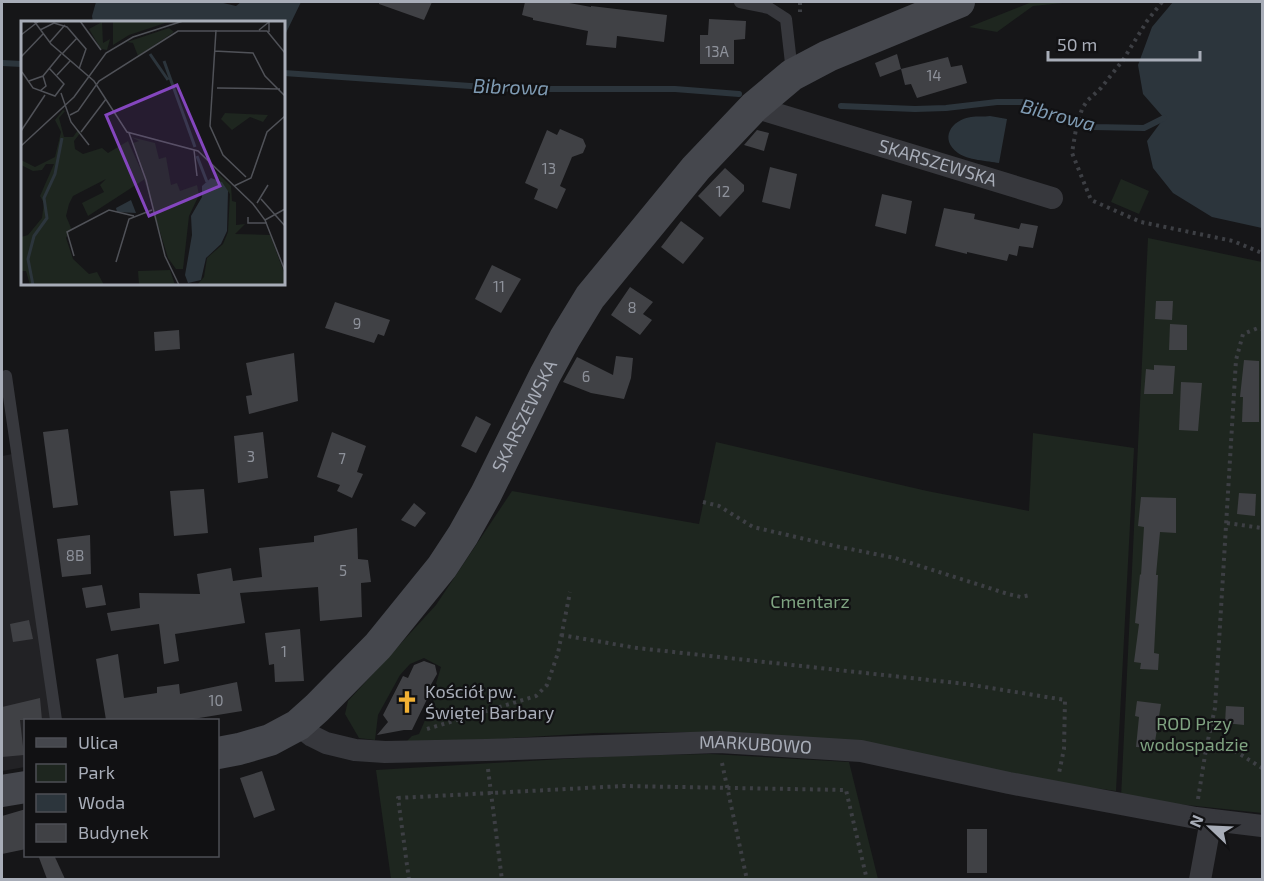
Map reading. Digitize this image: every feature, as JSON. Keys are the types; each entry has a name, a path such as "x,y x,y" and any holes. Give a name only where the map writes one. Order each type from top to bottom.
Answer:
{"street":[{"name":"SKARSZEWSKA","path":"219,753 270,740 298,725 378,646 442,567 463,535 545,375 591,297 696,168 754,107 792,75 828,56 959,2"},
{"name":"SKARSZEWSKA","path":"754,107 1052,198"},
{"name":"MARKUBOWO","path":"298,725 326,743 355,750 385,752 719,742 861,751 1056,792 1204,819 1263,826"},
{"path":"2,790 24,787"},
{"path":"1200,879 1204,819"}],"lane":[{"path":"740,2 769,8 786,19 792,75"},
{"path":"6,376 56,719"}],"path":[{"path":"1162,2 1146,21 1123,60 1082,109 1072,153 1091,200 1141,222 1233,241 1263,253"},
{"path":"1204,819 1206,749 1215,708 1236,360 1244,334 1258,328 1263,329"},
{"path":"703,502 719,506 753,527 895,558 1008,594 1021,597 1030,596"},
{"path":"1227,523 1263,528"},
{"path":"419,731 536,696 547,685 558,653 570,592"},
{"path":"561,635 637,648 966,684 1065,700 1064,749 1056,792"},
{"path":"719,742 747,879"},
{"path":"1206,749 1227,746 1263,768"},
{"path":"486,750 502,879"},
{"path":"409,879 398,798 623,786 846,790 867,879"}],"shaded area":[{"path":"18,453 58,719 24,719 24,767 2,771 2,456"}],"green space":[{"path":"1032,2 1073,2 1033,6 997,32 969,27"},
{"path":"1121,179 1149,191 1139,214 1111,202"},
{"name":"ROD Przy wodospadzie","path":"1148,238 1262,262 1262,813 1121,798"},
{"name":"Cmentarz","path":"1033,433 1134,448 1116,791 691,732 594,733 406,742 412,736 419,734 433,702 441,667 424,658 410,664 400,675 378,715 375,740 359,738 345,714 348,701 436,605 512,491 699,524 716,442 927,491 1029,511"},
{"path":"711,754 849,762 878,879 391,879 376,770 613,756"}],"water":[{"path":"96,2 219,2 236,6 241,2 301,2 285,35 285,21 93,21"},
{"path":"1173,2 1262,2 1262,228 1212,217 1173,193 1153,168 1147,141 1164,118 1143,94 1138,65 1152,27"},
{"path":"990,116 1007,119 999,163 967,157 952,148 948,136 953,126 971,117"}],"building":[{"path":"379,2 432,2 424,20 379,4"},
{"path":"525,2 564,2 667,15 664,42 617,36 616,48 586,45 588,31 533,20 533,18 522,15"},
{"path":"709,19 746,21 745,39 734,40 734,64 700,64 700,35 708,35"},
{"path":"897,54 901,69 880,77 875,63"},
{"path":"948,57 951,67 962,65 967,83 917,98 911,84 905,85 901,69"},
{"path":"560,129 583,139 586,146 583,153 572,157 560,186 566,189 557,209 534,199 538,189 525,183 547,130 557,135"},
{"path":"757,130 769,133 764,151 744,145"},
{"path":"770,167 797,174 790,209 762,202"},
{"path":"725,168 744,185 744,191 720,217 698,196"},
{"path":"882,194 912,201 906,234 875,226"},
{"path":"944,208 975,214 974,219 1019,229 1021,223 1038,226 1033,248 1019,246 1017,256 1009,254 1007,261 935,246"},
{"path":"681,221 704,238 683,264 661,247"},
{"path":"492,265 521,279 501,313 475,299"},
{"path":"630,287 653,302 643,314 652,320 640,335 611,315"},
{"path":"1156,301 1173,301 1172,320 1155,319"},
{"path":"335,302 390,320 384,336 378,334 374,343 325,328"},
{"path":"1170,324 1187,325 1187,350 1169,350"},
{"path":"179,330 180,349 155,351 154,332"},
{"path":"294,353 298,401 249,414 246,396 252,395 246,363"},
{"path":"616,356 633,358 631,378 624,399 591,393 563,382 577,357 613,375"},
{"path":"1244,360 1259,361 1259,422 1242,422 1243,397 1240,397"},
{"path":"1154,365 1175,366 1173,394 1144,394 1146,369 1154,370"},
{"path":"1181,382 1202,383 1198,431 1179,430"},
{"path":"476,416 491,424 476,453 461,446"},
{"path":"68,429 78,505 53,508 43,432"},
{"path":"263,432 268,478 238,483 234,436"},
{"path":"332,432 366,446 357,472 363,474 352,498 337,491 340,485 317,477"},
{"path":"204,489 208,533 174,536 170,491"},
{"path":"1239,493 1256,494 1255,516 1237,514"},
{"path":"1141,497 1176,498 1176,533 1160,532 1156,575 1158,575 1154,653 1159,654 1158,670 1140,669 1141,663 1134,662 1139,624 1135,623 1144,527 1138,526"},
{"path":"414,503 426,513 415,527 401,520"},
{"path":"357,528 358,559 368,560 371,582 361,583 362,617 320,621 318,587 240,593 245,623 175,634 179,661 164,664 159,624 111,631 107,613 140,608 139,593 200,594 197,574 231,568 233,581 262,577 259,548 314,542 314,536"},
{"path":"90,535 91,574 62,577 57,539"},
{"path":"102,585 106,605 86,608 82,588"},
{"path":"29,620 33,639 13,642 10,624"},
{"path":"300,629 304,681 275,682 274,664 269,665 265,633"},
{"path":"118,654 124,698 157,693 157,687 179,684 180,694 237,682 242,711 193,719 106,719 96,659"},
{"name":"Kościół pw. Świętej Barbary","path":"424,661 435,665 437,674 412,730 377,735 388,722 383,715 403,676 408,678 414,665"},
{"path":"40,698 42,719 20,720 24,755 2,757 2,707"},
{"path":"1137,701 1161,704 1154,748 1136,747 1139,717 1135,716"},
{"path":"1226,706 1244,707 1244,725 1225,723"},
{"path":"262,771 275,810 254,818 240,778"},
{"path":"24,810 24,849 2,854 2,816"},
{"path":"967,829 987,829 987,873 967,873"},
{"path":"39,857 55,857 65,879 47,879"}],"waterway":[{"name":"Bibrowa","path":"2,63 21,64"},
{"name":"Bibrowa","path":"285,73 515,89 675,89 739,94"},
{"name":"Bibrowa","path":"841,106 915,109 1022,102 1094,127 1144,128 1164,118"}],"place":[{"name":"Kościół pw. Świętej Barbary","path":"407,702"}]}
